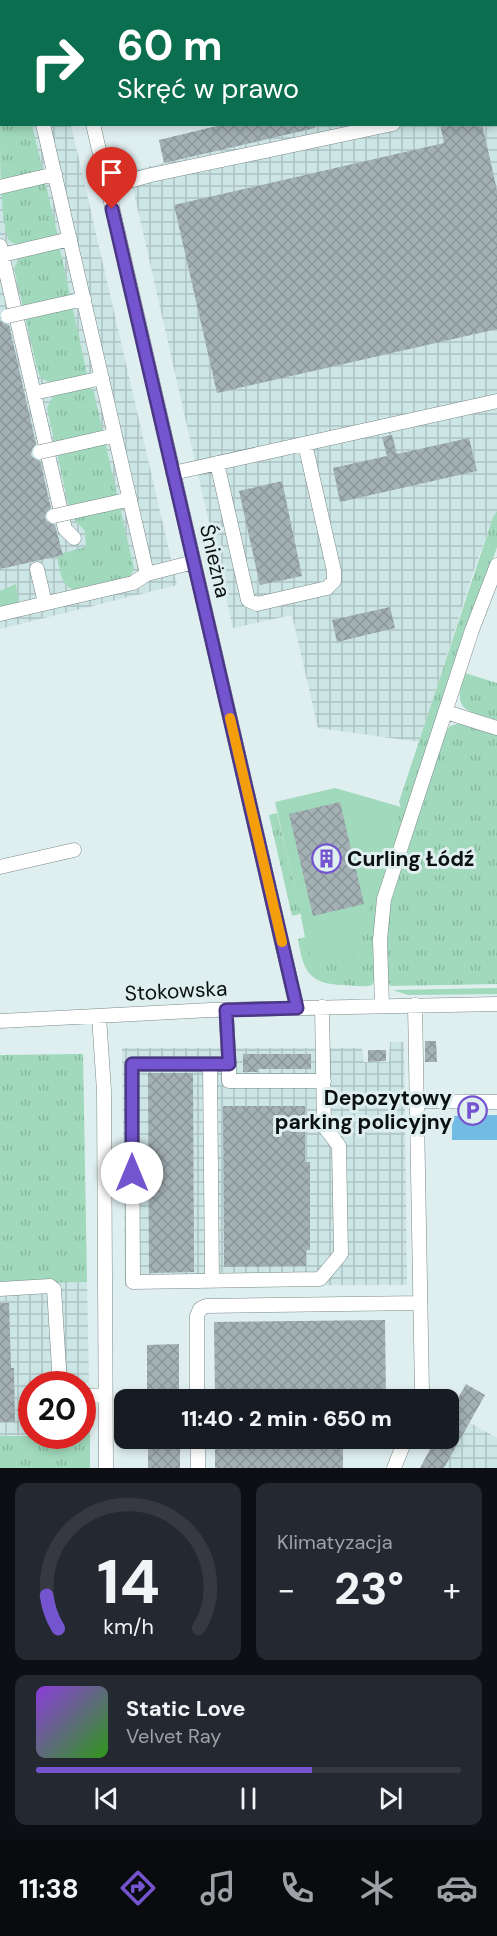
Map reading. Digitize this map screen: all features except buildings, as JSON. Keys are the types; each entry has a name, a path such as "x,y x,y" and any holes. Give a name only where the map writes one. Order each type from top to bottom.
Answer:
{"street":[{"path":"43,126 147,574"},
{"name":"Śnieżna","path":"93,126 297,1008"},
{"path":"107,187 151,175 384,126"},
{"path":"0,187 55,174"},
{"path":"70,239 1,250 65,529 74,538"},
{"path":"8,316 84,299"},
{"path":"34,393 102,378"},
{"path":"173,473 497,401"},
{"path":"40,452 115,435"},
{"path":"217,463 248,600 257,604 327,588 334,581 334,571 305,444"},
{"path":"54,516 130,499"},
{"path":"0,614 134,583 147,574 194,562"},
{"path":"382,1006 380,940 384,899 472,630 497,565"},
{"path":"36,568 45,603"},
{"path":"446,712 497,728"},
{"path":"0,867 74,850"},
{"name":"Stokowska","path":"0,1021 226,1010 497,1004"},
{"path":"415,1005 422,1389"},
{"path":"229,1064 132,1064 133,1282 320,1279 341,1254 339,1146 324,1126 322,1007"},
{"path":"226,1010 229,1081 324,1081"},
{"path":"99,1016 104,1091 106,1468"},
{"path":"210,1064 212,1281"},
{"path":"416,1101 497,1102"},
{"path":"0,1289 50,1286 54,1289 59,1371"},
{"path":"197,1389 197,1316 200,1309 206,1306 420,1303"},
{"path":"96,1395 105,1395"},
{"path":"198,1449 198,1468"},
{"path":"394,1468 402,1449"}],"shaded area":[{"path":"0,126 71,126 177,585 0,629"},
{"path":"221,126 497,126 497,511 474,570 419,742 318,728 292,615 233,628 129,171 164,163 159,140"},
{"path":"390,1042 404,1042 407,1285 125,1286 122,1048 362,1048 364,1062 389,1062"},
{"path":"87,1282 89,1371 18,1371 18,1435 0,1436 0,1284"},
{"path":"469,1422 497,1438 497,1468 444,1468 454,1449 459,1449 459,1440"}],"green space":[{"path":"0,126 32,126 57,233 51,237 22,244 9,240 2,202"},
{"path":"53,248 60,249 87,374 60,382 47,381 38,372 14,268 20,257"},
{"path":"87,388 93,389 134,569 127,579 75,590 66,585 57,556 86,547 85,531 74,519 69,507 47,408 53,396"},
{"path":"497,511 497,547 377,902 374,929 374,981 372,985 364,986 322,982 310,974 302,960 298,939 305,937 301,917 310,915 401,807 399,802 493,517"},
{"path":"16,584 19,604 0,609 0,591"},
{"path":"465,673 497,683 497,720 476,714 464,707 460,695"},
{"path":"460,723 497,734 497,984 390,986 387,929 390,905 445,733 450,726"},
{"path":"335,788 401,807 352,959 324,952 321,965 312,963 275,802"},
{"path":"277,813 301,914 292,916 269,815"},
{"path":"497,988 497,994 408,995 393,990"},
{"path":"83,1054 87,1282 0,1284 0,1055"},
{"path":"0,1436 18,1436 18,1449 90,1449 90,1468 0,1468"}],"water":[{"path":"497,1115 497,1140 452,1140 452,1116"}],"slow traffic":[{"path":"230,718 282,942"}],"place":[{"name":"Curling Łódź","path":"326,859"},
{"name":"Depozytowy parking policyjny","path":"473,1110"}],"route":[{"path":"112,209 297,1008 226,1010 229,1064 132,1064 132,1173"}]}
